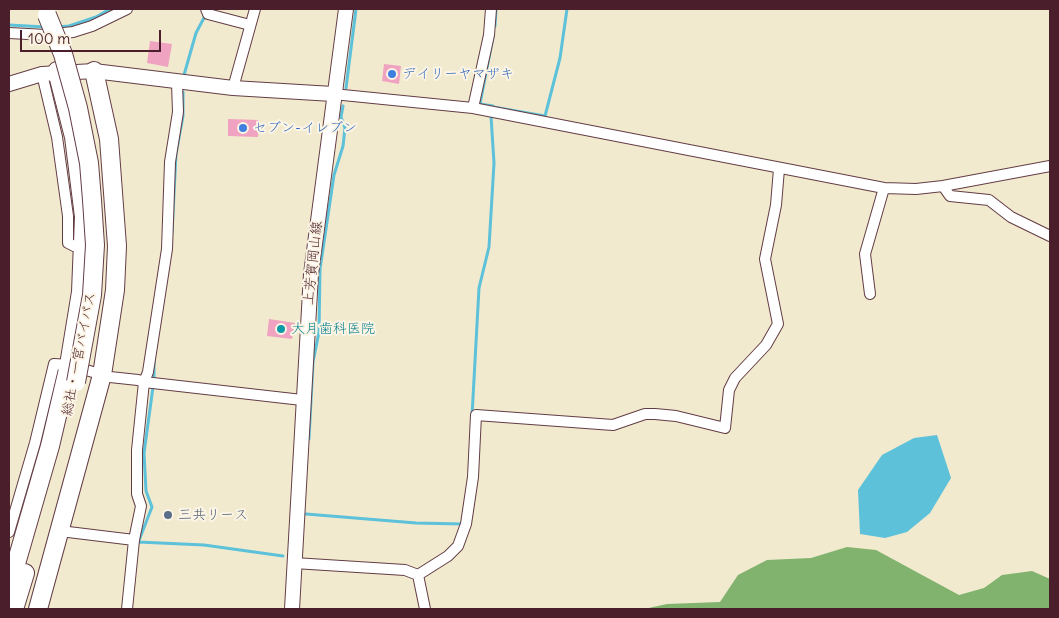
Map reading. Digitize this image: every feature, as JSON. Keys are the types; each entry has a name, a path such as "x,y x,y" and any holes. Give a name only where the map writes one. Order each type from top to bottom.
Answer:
{"highway":[{"name":"総社・一宮バイパス","path":"14,609 76,382 92,295 95,245 89,163 78,108 63,54 45,12"},
{"path":"38,609 102,375 113,307 117,246 109,139 94,71"},
{"path":"9,588 50,446 69,365 81,292 84,217 74,137 50,72"}],"main road":[{"name":"上芳賀岡山線","path":"292,609 302,400 311,274 333,94 346,9"},
{"path":"9,84 50,72 94,71 177,83 333,94"}],"street":[{"path":"9,33 46,35 73,32 92,26 127,9"},
{"path":"232,88 255,9"},
{"path":"473,108 489,35 491,9"},
{"path":"207,11 250,25"},
{"path":"127,609 134,540 141,506 137,494 137,450 144,382 148,372 167,249 170,162 178,112 177,83"},
{"path":"333,94 473,108 884,188 916,189 943,186 1050,166"},
{"path":"418,575 448,556 458,546 463,535 468,515 473,477 476,415 613,425 645,414 655,414 676,416 725,428 729,390 735,378 766,345 778,324 765,259 776,205 779,169"},
{"path":"943,186 950,196 989,200 1011,217 1050,236"},
{"path":"870,294 865,254 884,188"},
{"path":"9,532 35,443 54,364 69,365 102,375 144,382 302,400"},
{"path":"60,531 134,540"},
{"path":"294,563 405,570 418,575"},
{"path":"418,575 426,609"}],"green space":[{"path":"847,547 876,550 959,595 984,588 1002,575 1032,571 1050,579 1050,609 644,609 667,604 720,602 738,575 767,560 811,558"}],"water":[{"path":"937,435 951,478 930,513 907,532 885,538 860,534 858,490 882,455 914,438"}],"building":[{"path":"150,41 172,44 168,67 147,63"},
{"name":"デイリーヤマザキ","path":"384,64 401,66 399,84 382,81"},
{"name":"セブン-イレブン","path":"228,119 259,120 258,137 228,136"},
{"name":"大月歯科医院","path":"269,319 295,323 292,339 267,336"}],"waterway":[{"path":"57,27 69,26 96,17 110,9"},
{"path":"346,88 356,9"},
{"path":"495,26 496,9"},
{"path":"493,107 545,116 560,58 567,9"},
{"path":"184,75 196,33 206,14"},
{"path":"9,25 46,27"},
{"path":"493,37 480,104 493,106"},
{"path":"172,233 176,154 183,116 183,92"},
{"path":"309,439 313,362 319,332 320,269 334,175 343,146 345,128 341,117 343,106"},
{"path":"472,416 479,288 489,247 494,163 491,116"},
{"path":"154,360 154,379"},
{"path":"138,543 152,507 146,491 144,453 153,387"},
{"path":"306,514 416,523 462,524 462,522"},
{"path":"138,542 204,545 283,556"}],"place":[{"name":"デイリーヤマザキ","path":"392,74"},
{"name":"セブン-イレブン","path":"243,128"},
{"name":"大月歯科医院","path":"281,329"},
{"name":"三共リース","path":"168,515"}]}
